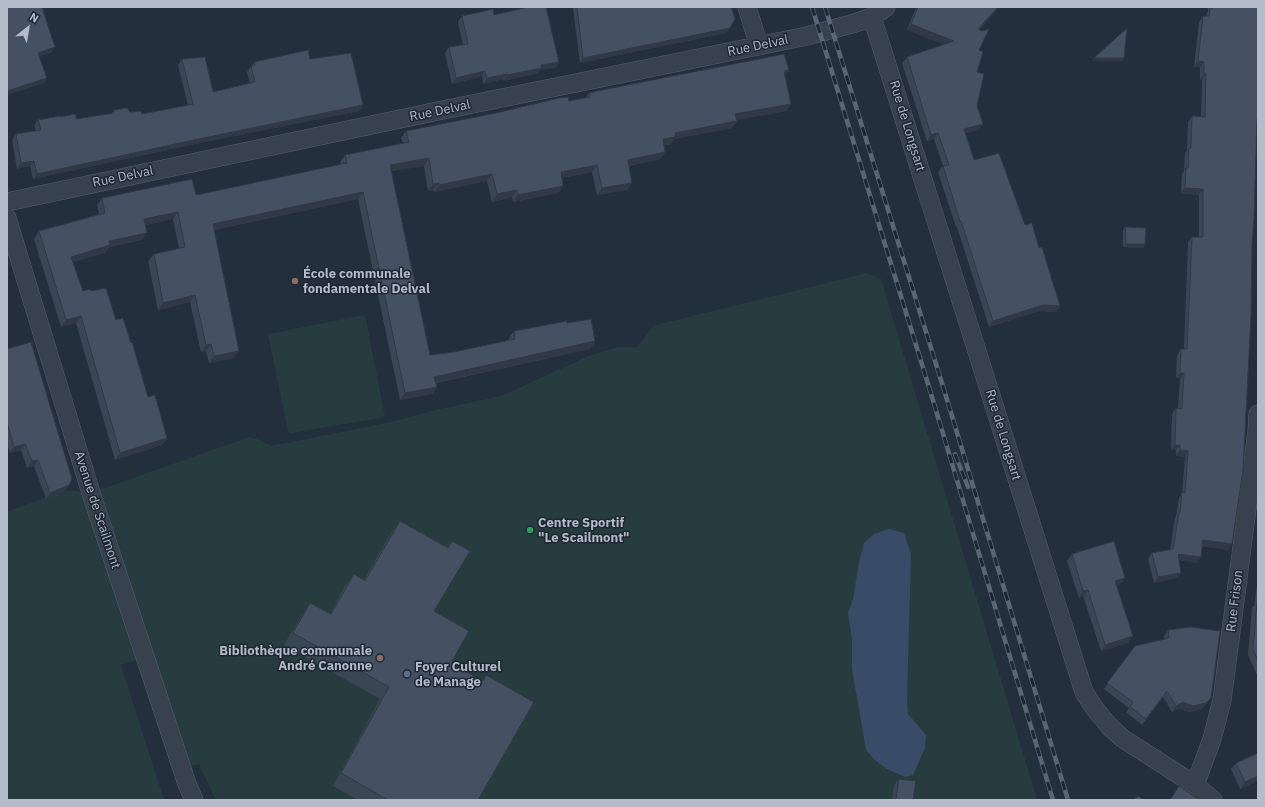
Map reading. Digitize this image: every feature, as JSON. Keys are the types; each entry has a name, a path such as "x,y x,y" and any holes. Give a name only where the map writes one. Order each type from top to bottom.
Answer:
{"street":[{"path":"747,7 759,46"},
{"name":"Rue Delval","path":"7,202 759,46 855,24 879,12"},
{"name":"Rue de Longsart","path":"879,12 1084,692 1095,709 1109,726 1122,738 1195,785 1213,800"},
{"name":"Avenue de Scailmont","path":"7,218 91,493 186,784 194,800"},
{"name":"Rue Frison","path":"1195,785 1212,739 1222,700 1257,432 1258,414"}],"green space":[{"name":"Centre Sportif \"Le Scailmont\"","path":"866,273 881,279 1037,800 216,800 199,764 181,767 145,657 121,665 164,800 7,800 7,512 65,490 91,493 249,437 271,446 387,423 440,409 501,396 591,355 618,347 638,347 653,326"},
{"path":"365,315 385,417 291,433 288,431 268,334"}],"water":[{"path":"889,529 904,533 911,554 907,699 908,714 926,735 925,748 913,775 905,777 887,769 876,761 866,750 852,669 852,640 848,613 853,599 859,562 864,543 874,534"}],"building":[{"path":"7,7 42,7 55,47 38,53 47,78 7,91"},
{"path":"528,7 546,7 559,62 541,65 542,68 507,75 487,78 485,71 456,78 449,47 468,44 462,16 493,9 494,15"},
{"path":"577,7 731,7 735,19 730,28 583,58"},
{"path":"918,7 998,7 978,29 982,31 989,29 979,50 983,52 977,72 984,74 977,106 983,124 964,129 974,160 999,153 1025,225 1032,223 1039,248 1042,247 1060,306 1043,305 993,321 943,166 949,165 938,133 931,135 907,57 954,41 911,24"},
{"path":"1212,7 1258,7 1258,119 1252,245 1251,316 1243,470 1232,544 1203,540 1201,557 1178,554 1181,573 1158,577 1152,553 1173,549 1180,513 1182,492 1185,493 1188,451 1180,450 1180,445 1175,445 1176,408 1182,409 1184,373 1180,373 1181,349 1187,349 1192,237 1203,237 1203,189 1185,188 1186,168 1188,168 1189,148 1191,148 1192,116 1205,117 1206,74 1204,74 1204,62 1198,61 1203,16 1209,16 1210,9 1212,9"},
{"path":"1127,28 1124,58 1094,58"},
{"path":"308,50 310,59 351,53 363,105 37,174 34,161 21,163 16,134 41,130 38,120 76,114 76,119 114,113 114,110 127,108 130,112 141,111 142,114 193,104 182,59 205,57 213,92 255,82 251,66 255,65 254,62"},
{"path":"784,54 789,70 784,71 791,104 735,114 737,121 675,133 675,137 663,139 665,152 628,160 632,183 602,188 597,165 561,172 563,186 518,195 517,190 497,194 492,174 439,185 439,183 433,184 429,158 390,165 430,355 454,352 515,339 514,331 567,321 567,323 591,319 595,341 434,377 437,387 405,393 363,192 213,224 239,351 214,356 211,344 206,345 195,295 163,303 154,254 185,247 178,212 144,219 147,233 109,241 110,245 71,257 83,291 106,288 116,320 123,318 131,343 132,342 148,397 155,395 167,438 120,453 81,316 66,320 39,231 105,213 102,198 192,179 196,195 347,163 345,155 409,142 406,131 496,113 559,98 568,97 569,101 590,97 589,93 597,91"},
{"path":"1125,227 1146,228 1145,244 1126,244"},
{"path":"31,342 72,479 69,485 50,493 38,460 32,461 25,444 14,447 7,422 7,349"},
{"name":"Bibliothèque communale André Canonne","path":"400,521 448,548 452,541 470,551 434,611 469,631 451,663 483,681 486,675 534,702 478,800 388,800 341,773 389,687 293,633 310,603 331,614 354,574 365,581"},
{"path":"1114,541 1125,578 1115,581 1133,636 1105,645 1088,590 1083,591 1072,554"},
{"path":"1258,602 1258,661 1253,649"},
{"path":"1191,627 1220,631 1211,698 1206,703 1193,706 1183,702 1176,706 1167,691 1146,719 1130,707 1133,702 1107,683 1135,646 1169,638 1168,630"},
{"path":"1258,753 1258,776 1245,782 1236,763"},
{"path":"899,779 916,781 913,800 896,799"},
{"path":"1179,786 1199,800 1170,800"},
{"path":"1138,796 1144,800 1133,800"}],"railway":[{"path":"812,7 932,397 1053,800"},
{"path":"825,7 945,393 1068,800"},
{"path":"955,454 968,487"}],"place":[{"name":"École communale fondamentale Delval","path":"295,281"},
{"name":"Centre Sportif \"Le Scailmont\"","path":"530,530"},
{"name":"Bibliothèque communale André Canonne","path":"380,658"},
{"name":"Foyer Culturel de Manage","path":"407,674"}]}
